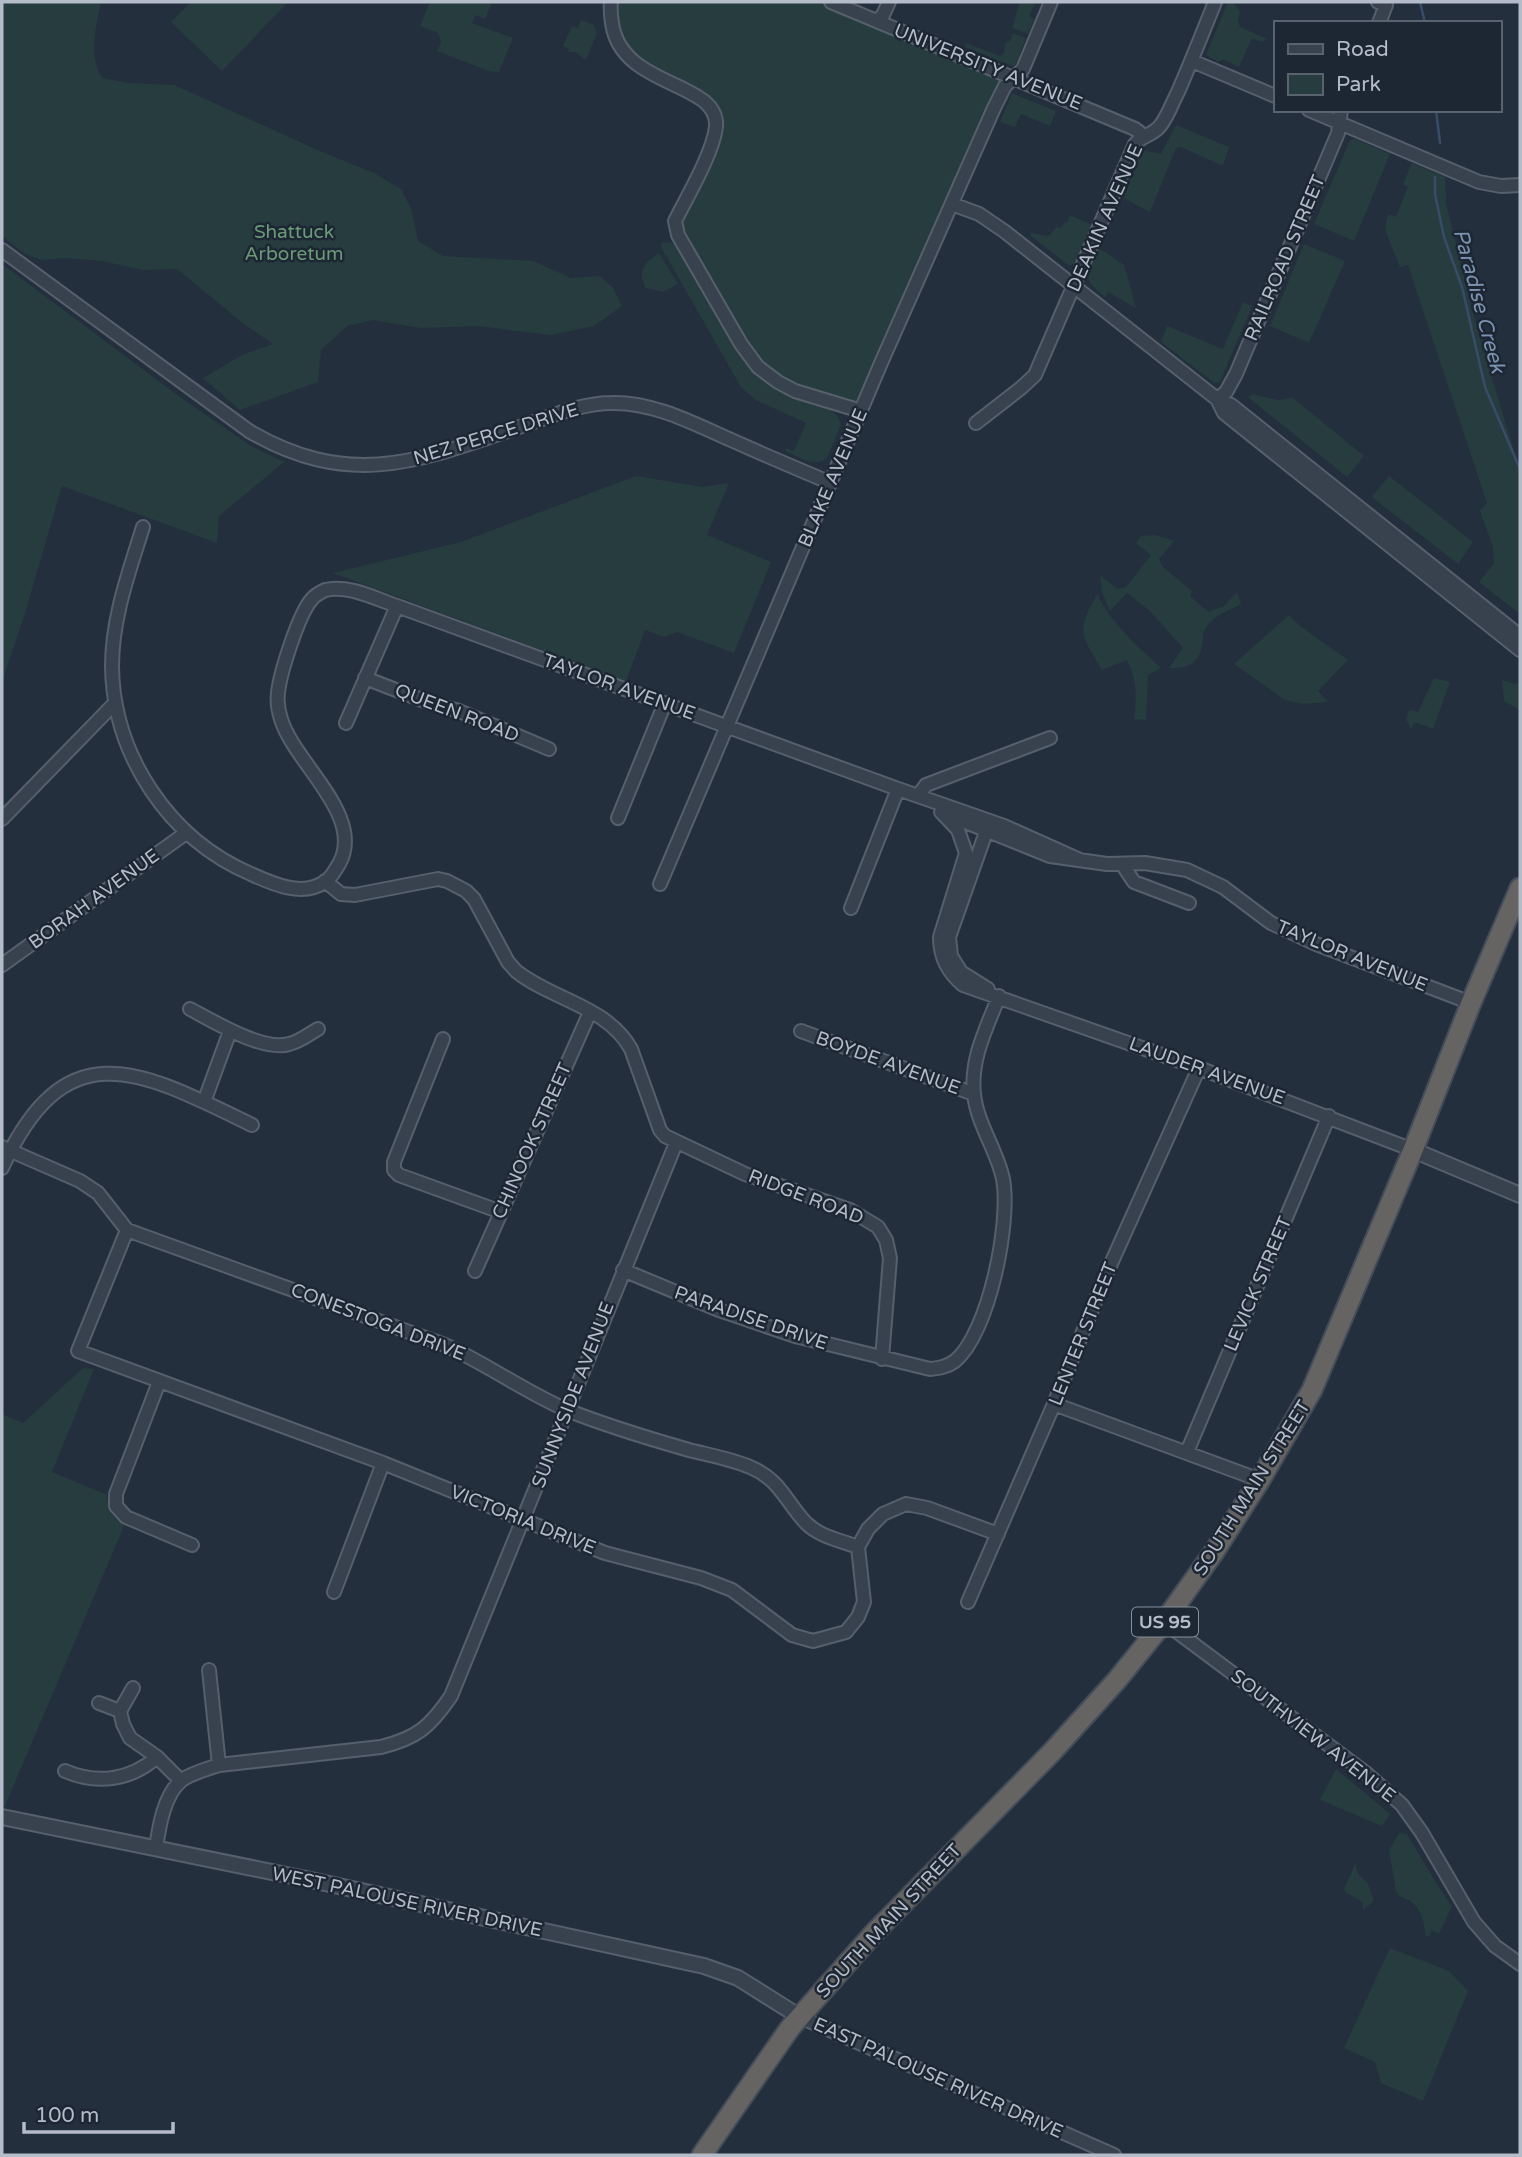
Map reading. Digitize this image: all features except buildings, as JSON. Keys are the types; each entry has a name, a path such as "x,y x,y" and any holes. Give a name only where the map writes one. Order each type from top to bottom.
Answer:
{"highway":[{"name":"SOUTH MAIN STREET","path":"702,2155 800,2017 874,1933 1052,1752 1117,1680 1189,1590 1252,1477 1312,1390 1520,888"}],"street":[{"path":"611,2 613,29 625,54 643,70 695,93 715,114 716,127 712,142 676,221 678,235 741,344 758,367 778,382 795,391 861,411"},
{"name":"UNIVERSITY AVENUE","path":"831,2 1100,114 1143,135"},
{"path":"877,21 889,2"},
{"name":"BLAKE AVENUE","path":"660,884 861,411 994,108 1005,86 1023,69 1051,2"},
{"name":"DEAKIN AVENUE","path":"976,423 1035,375 1135,144 1143,135 1151,134 1163,122 1192,61 1213,2"},
{"path":"1192,61 1274,96"},
{"path":"1318,112 1340,117 1479,182 1501,187 1520,185"},
{"name":"RAILROAD STREET","path":"1217,399 1231,386 1338,133 1340,117"},
{"path":"952,204 979,214 1004,231 1217,399 1224,413 1345,503 1455,591 1520,636"},
{"name":"NEZ PERCE DRIVE","path":"2,250 249,431 285,450 310,458 365,465 398,463 431,457 570,410 609,403 636,404 706,428 831,483"},
{"path":"1345,503 1411,549 1520,650"},
{"path":"143,527 117,617 112,664 115,703 136,765 171,818 186,833 223,860 272,884 306,889 326,881"},
{"name":"TAYLOR AVENUE","path":"326,881 342,858 345,837 343,825 339,813 288,736 281,721 277,695 286,659 303,614 319,593 338,589 397,606 1004,826 1080,860"},
{"path":"346,723 397,606"},
{"name":"QUEEN ROAD","path":"365,678 549,749"},
{"path":"2,819 115,703"},
{"path":"618,818 666,704"},
{"path":"918,796 926,785 1050,738"},
{"path":"851,908 898,789"},
{"name":"TAYLOR AVENUE","path":"918,796 941,813 1050,856 1122,864 1145,863 1187,870 1223,887 1280,927 1316,944 1471,1003"},
{"name":"LAUDER AVENUE","path":"941,813 958,830 967,853 940,937 940,950 953,976 963,985 1199,1068 1413,1150"},
{"name":"TAYLOR AVENUE","path":"970,814 983,825 986,832"},
{"name":"LAUDER AVENUE","path":"986,832 949,937 951,956 961,972 999,996"},
{"name":"BORAH AVENUE","path":"2,965 186,833"},
{"path":"1122,864 1134,883 1189,903"},
{"name":"RIDGE ROAD","path":"326,881 335,890 349,895 438,879 456,884 474,899 508,962 516,971 590,1012 624,1037 631,1049 660,1130 665,1136 745,1174 850,1210 878,1227 886,1240 890,1258 882,1359"},
{"path":"882,1359 930,1369 940,1368 954,1361 966,1349 990,1291 1003,1239 1006,1200 994,1149 978,1112 974,1078 979,1045 999,996"},
{"path":"190,1009 230,1031 264,1042 287,1045 318,1029"},
{"name":"CHINOOK STREET","path":"475,1271 590,1012"},
{"path":"204,1102 230,1031"},
{"name":"BOYDE AVENUE","path":"801,1031 974,1094"},
{"path":"443,1039 394,1162 394,1170 399,1175 501,1212"},
{"name":"LENTER STREET","path":"968,1602 1105,1278 1199,1068"},
{"path":"2,1168 6,1149 48,1096 61,1086 81,1077 101,1073 138,1077 204,1102 252,1125"},
{"name":"LEVICK STREET","path":"1187,1452 1328,1116"},
{"name":"SUNNYSIDE AVENUE","path":"181,1781 219,1765 380,1747 419,1733 436,1719 451,1696 524,1521 676,1143"},
{"path":"6,1149 80,1181 98,1193 127,1230"},
{"path":"1413,1150 1520,1195"},
{"name":"VICTORIA DRIVE","path":"127,1230 78,1351 383,1463 605,1553 701,1578 732,1590 792,1635 813,1641 846,1632 858,1617 864,1602 858,1547"},
{"name":"CONESTOGA DRIVE","path":"127,1230 445,1345 482,1362 567,1410 636,1435 750,1466 783,1490 806,1523 825,1537 858,1547"},
{"name":"PARADISE DRIVE","path":"623,1270 719,1310 795,1336 882,1359"},
{"path":"159,1382 116,1494 116,1506 126,1517 192,1545"},
{"path":"1054,1404 1252,1477"},
{"path":"334,1592 383,1463"},
{"path":"858,1547 869,1529 883,1514 906,1504 927,1508 998,1534"},
{"name":"SOUTHVIEW AVENUE","path":"1164,1622 1367,1774 1402,1805 1422,1833 1474,1922 1495,1946 1520,1964"},
{"path":"209,1670 219,1765"},
{"path":"133,1688 120,1711 130,1738 158,1757 181,1781 164,1811 156,1848"},
{"path":"99,1703 120,1711"},
{"path":"65,1771 77,1776 111,1779 130,1776 158,1757"},
{"name":"WEST PALOUSE RIVER DRIVE","path":"2,1817 704,1966 737,1978 800,2017"},
{"name":"EAST PALOUSE RIVER DRIVE","path":"800,2017 1114,2155"}],"green space":[{"name":"Shattuck Arboretum","path":"2,2 101,2 94,50 102,78 129,83 174,85 374,173 401,189 411,208 418,241 443,256 533,261 571,278 600,276 613,288 622,306 594,326 551,335 479,326 421,328 373,320 347,326 321,350 318,382 240,410 203,378 244,354 273,344 177,269 142,270 102,261 64,258 42,260 25,254 2,236"},
{"path":"191,2 288,2 222,71 171,22"},
{"path":"430,2 492,2 485,19 476,15 472,23 513,38 499,72 489,71 437,51 441,42 438,33 420,26"},
{"path":"611,2 831,2 1015,79 1005,86 861,411 795,391 758,367 675,221 694,181 715,114 625,54"},
{"path":"1020,2 1036,2 1029,16 1034,19 1028,34 1012,28"},
{"path":"1228,2 1233,2 1240,12 1240,27 1267,39 1262,42 1252,38 1239,67 1223,59 1218,62 1206,55"},
{"path":"581,20 594,25 597,33 584,59 576,52 568,52 569,49 563,46 572,26 578,28"},
{"path":"1013,33 1026,38 1015,65 1012,66 965,47 966,43 1000,56"},
{"path":"1012,93 1056,111 1050,126 1021,114 1015,127 1000,122"},
{"path":"1176,125 1229,147 1223,166 1181,147 1176,148 1150,212 1123,198 1143,150 1161,154"},
{"path":"1355,139 1390,154 1354,241 1314,224 1350,140"},
{"path":"1412,163 1445,177 1446,203 1476,325 1520,471 1520,614 1479,582 1494,563 1493,547 1480,511 1487,503 1408,265 1400,267 1385,230 1388,214 1396,217 1408,187 1403,184"},
{"path":"1070,215 1092,225 1076,263 1069,266 1030,235 1049,236 1056,227 1061,228 1067,223"},
{"path":"662,242 676,243 734,344 763,378 786,393 832,410 838,417 841,425 827,458 811,462 785,451 786,448 794,451 806,423 756,400 741,387 661,247"},
{"path":"1304,244 1345,261 1309,343 1270,326"},
{"path":"1099,248 1124,265 1136,308 1108,292 1105,297 1092,285 1088,276 1089,270"},
{"path":"659,253 678,284 663,292 646,288 642,276 643,268"},
{"path":"2,264 180,397 251,446 284,462 219,516 217,543 62,486 5,672 2,692"},
{"path":"1243,302 1252,306 1218,383 1213,382 1161,342 1167,326 1223,349"},
{"path":"1252,394 1278,400 1293,398 1364,456 1347,477 1248,397"},
{"path":"636,476 702,487 729,483 707,535 771,562 734,653 677,632 664,637 645,630 626,681 333,573 461,542"},
{"path":"1389,476 1473,542 1458,564 1372,497"},
{"path":"1156,535 1174,541 1159,559 1162,566 1192,591 1190,596 1208,612 1224,606 1237,592 1241,604 1211,621 1204,630 1197,658 1181,667 1169,668 1183,648 1150,611 1127,593 1110,611 1102,592 1100,575 1117,589 1126,587 1151,555 1136,543 1141,536"},
{"path":"1097,594 1118,625 1161,668 1148,675 1146,720 1134,719 1135,689 1127,660 1102,670 1086,641 1086,617"},
{"path":"1289,615 1348,660 1318,691 1328,702 1303,704 1285,700 1234,664"},
{"path":"1434,678 1450,682 1433,729 1415,722 1411,729 1406,720 1409,710 1418,712"},
{"path":"1502,680 1515,684 1520,682 1520,710 1504,701"},
{"path":"83,1368 94,1369 52,1472 107,1495 112,1513 124,1526 4,1808 2,1414 23,1423"},
{"path":"1336,1769 1390,1814 1382,1826 1320,1800"},
{"path":"1399,1833 1407,1834 1452,1906 1439,1934 1432,1930 1429,1936 1426,1936 1418,1908 1396,1891 1389,1850"},
{"path":"1356,1862 1358,1873 1368,1885 1374,1901 1363,1910 1363,1902 1346,1893 1344,1889"},
{"path":"1390,1948 1449,1971 1468,1991 1423,2101 1381,2083 1375,2062 1344,2048"}],"waterway":[{"name":"Paradise Creek","path":"1420,2 1425,21"},
{"name":"Paradise Creek","path":"1436,112 1440,143"},
{"name":"Paradise Creek","path":"1435,177 1435,194 1444,237 1462,287 1485,387 1520,469"}]}
